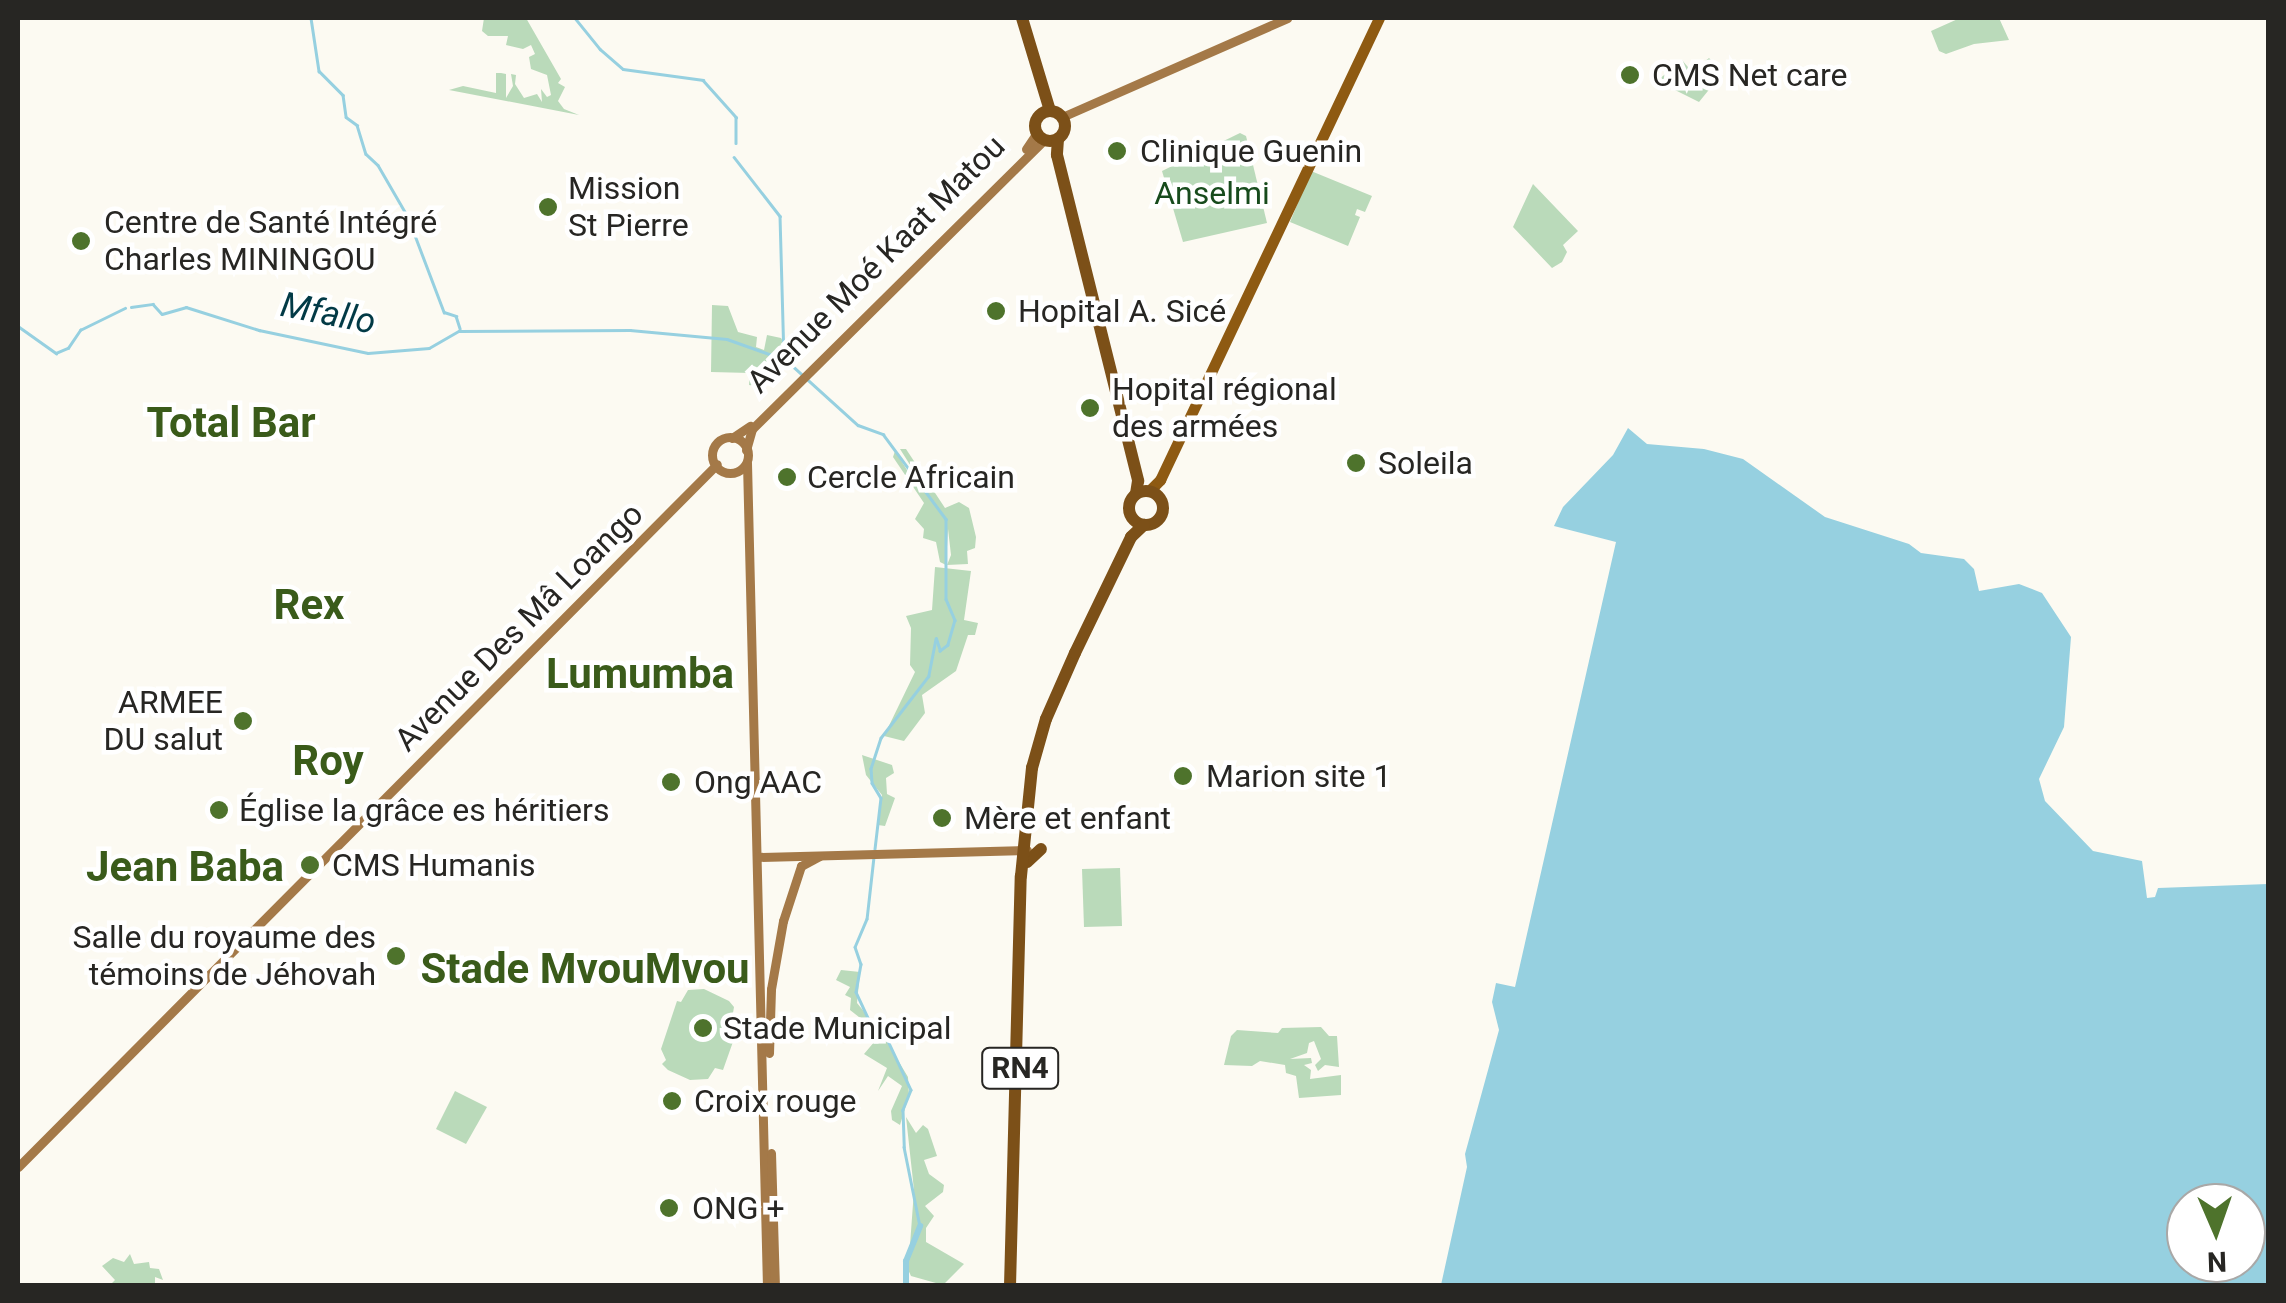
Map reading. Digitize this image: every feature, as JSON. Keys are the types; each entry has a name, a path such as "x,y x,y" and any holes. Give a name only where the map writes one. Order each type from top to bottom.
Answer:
{"highway":[{"name":"RN4","path":"1012,1286 1030,774 1046,718 1131,537 1160,517 1146,491 1022,18"},
{"name":"RN4","path":"1131,537 1129,504 1146,491"},
{"path":"1130,515 1144,525"}],"main road":[{"name":"Avenue Moé Kaat Matou","path":"732,438 750,428 1050,128 1288,18"},
{"path":"1146,491 1160,480 1338,90 1364,62 1380,18"},
{"path":"750,428 745,470 767,1286"},
{"path":"732,438 740,440 746,450"},
{"name":"Avenue Des Mâ Loango","path":"18,1166 717,464 711,447 732,438"},
{"path":"717,464 745,470"},
{"path":"758,857 799,862 820,856 1029,849"},
{"path":"775,1286 770,1006 779,938 799,862"}],"green space":[{"path":"484,18 526,18 561,79 558,83 565,87 558,101 564,109 579,115 449,90 463,86 496,93 496,73 501,73 506,74 506,98 513,86 511,74 516,75 515,84 524,98 537,94 542,102 541,89 547,97 551,95 547,75 531,69 529,57 535,54 531,45 523,49 506,45 508,36 488,36 482,31"},
{"path":"1960,18 1999,18 2009,40 1974,44 1946,54 1939,51 1931,31"},
{"path":"1709,58 1718,67 1705,80 1712,86 1699,102 1657,81 1682,60 1698,79 1703,72 1699,66"},
{"name":"Anselmi","path":"1240,133 1246,136 1267,223 1183,242 1162,171"},
{"path":"1311,171 1372,196 1365,212 1357,209 1355,215 1360,217 1348,246 1290,222"},
{"path":"1533,184 1578,231 1563,245 1567,252 1562,262 1552,268 1513,227"},
{"path":"712,305 728,306 738,332 757,337 756,347 764,350 767,335 781,338 794,360 786,365 769,363 762,387 749,385 750,373 711,372"},
{"path":"900,449 906,449 945,508 959,502 969,508 976,537 975,548 967,551 968,564 947,565 951,555 948,529 946,565 940,562 936,542 923,538 924,529 915,519 924,503 893,457 895,451 922,484"},
{"path":"935,567 971,571 964,620 978,623 975,635 968,635 956,671 922,695 925,713 904,741 884,736 915,672 910,665 911,628 906,616 932,610"},
{"path":"862,755 892,765 894,773 886,778 887,794 895,798 885,826 878,825 882,795 866,775"},
{"path":"1120,868 1122,926 1084,927 1082,869"},
{"path":"841,970 860,972 857,1003 875,1025 869,1027 875,1041 859,1029 864,1021 850,1010 851,998 845,995 850,987 836,980"},
{"name":"Stade Municipal","path":"704,989 729,1001 734,1007 732,1019 740,1022 723,1070 715,1068 708,1079 690,1080 662,1064 666,1060 661,1049 677,1001 681,1002 688,990"},
{"path":"1321,1027 1329,1036 1337,1036 1339,1067 1325,1065 1318,1071 1315,1065 1321,1059 1314,1041 1309,1043 1307,1053 1290,1059 1311,1058 1312,1063 1304,1065 1311,1070 1310,1079 1341,1075 1341,1095 1299,1098 1296,1076 1286,1073 1285,1065 1260,1061 1252,1066 1224,1065 1231,1036 1237,1030 1278,1033 1282,1028"},
{"path":"884,1037 908,1077 909,1095 900,1125 892,1120 891,1111 902,1086 888,1076 878,1091 887,1068 864,1054"},
{"path":"455,1091 487,1107 466,1144 436,1129"},
{"path":"906,1117 916,1133 923,1125 928,1129 937,1156 924,1160 929,1174 944,1185 943,1192 925,1206 934,1216 926,1228 926,1242 964,1264 943,1285 911,1276 904,1261 910,1245 914,1190"},
{"path":"130,1254 134,1264 149,1262 150,1268 159,1269 163,1280 155,1277 155,1285 110,1285 115,1280 102,1266 113,1258 124,1262"}],"water":[{"path":"1628,428 1647,444 1704,449 1743,459 1825,517 1909,544 1921,553 1964,559 1974,569 1979,591 2019,584 2042,593 2071,637 2064,727 2039,779 2045,801 2093,851 2142,861 2147,898 2155,897 2158,888 2268,884 2268,1285 1441,1285 1467,1167 1465,1154 1499,1030 1492,1002 1496,983 1515,987 1616,542 1554,526 1563,507 1613,455"}],"waterway":[{"path":"311,18 319,71 343,95 346,117 357,125 366,154 378,165 408,217 444,312 456,316 460,328"},
{"path":"575,18 600,49 623,69 703,80 736,117 736,143"},
{"path":"734,157 780,216 784,359"},
{"path":"131,307 153,304 162,314 186,307 259,330 368,353 429,348 459,331 630,330 727,339 786,360 858,425 883,434 946,519 946,599 955,620 948,645 940,651 936,639 929,676 881,738 871,768 872,783 881,798 875,849"},
{"name":"Mfallo","path":"18,326 56,353 68,348 80,330 125,308"},
{"path":"874,857 867,919 855,947 861,964 856,992 870,1022 882,1028 911,1090 903,1110 904,1147 920,1226"},
{"path":"906,1286 906,1261 920,1226"}],"place":[{"name":"CMS Net care","path":"1630,75"},
{"name":"Clinique Guenin","path":"1117,151"},
{"name":"Mission St Pierre","path":"548,207"},
{"name":"Centre de Santé Intégré Charles MININGOU","path":"81,241"},
{"name":"Hopital A. Sicé","path":"996,311"},
{"name":"Hopital régional des armées","path":"1090,408"},
{"name":"Soleila","path":"1356,463"},
{"name":"Cercle Africain","path":"787,477"},
{"name":"ARMEE DU salut","path":"243,721"},
{"name":"Marion site 1","path":"1183,776"},
{"name":"Ong AAC","path":"671,782"},
{"name":"Église la grâce es héritiers","path":"219,810"},
{"name":"Mère et enfant","path":"942,818"},
{"name":"CMS Humanis","path":"310,865"},
{"name":"Salle du royaume des témoins de Jéhovah","path":"396,956"},
{"name":"Stade Municipal","path":"703,1028"},
{"name":"Croix rouge","path":"672,1101"},
{"name":"ONG +","path":"669,1208"}],"district":[{"name":"Total Bar","path":"231,423"},
{"name":"Rex","path":"309,605"},
{"name":"Lumumba","path":"640,674"},
{"name":"Roy","path":"328,761"},
{"name":"Jean Baba","path":"185,867"},
{"name":"Stade MvouMvou","path":"585,969"}]}
